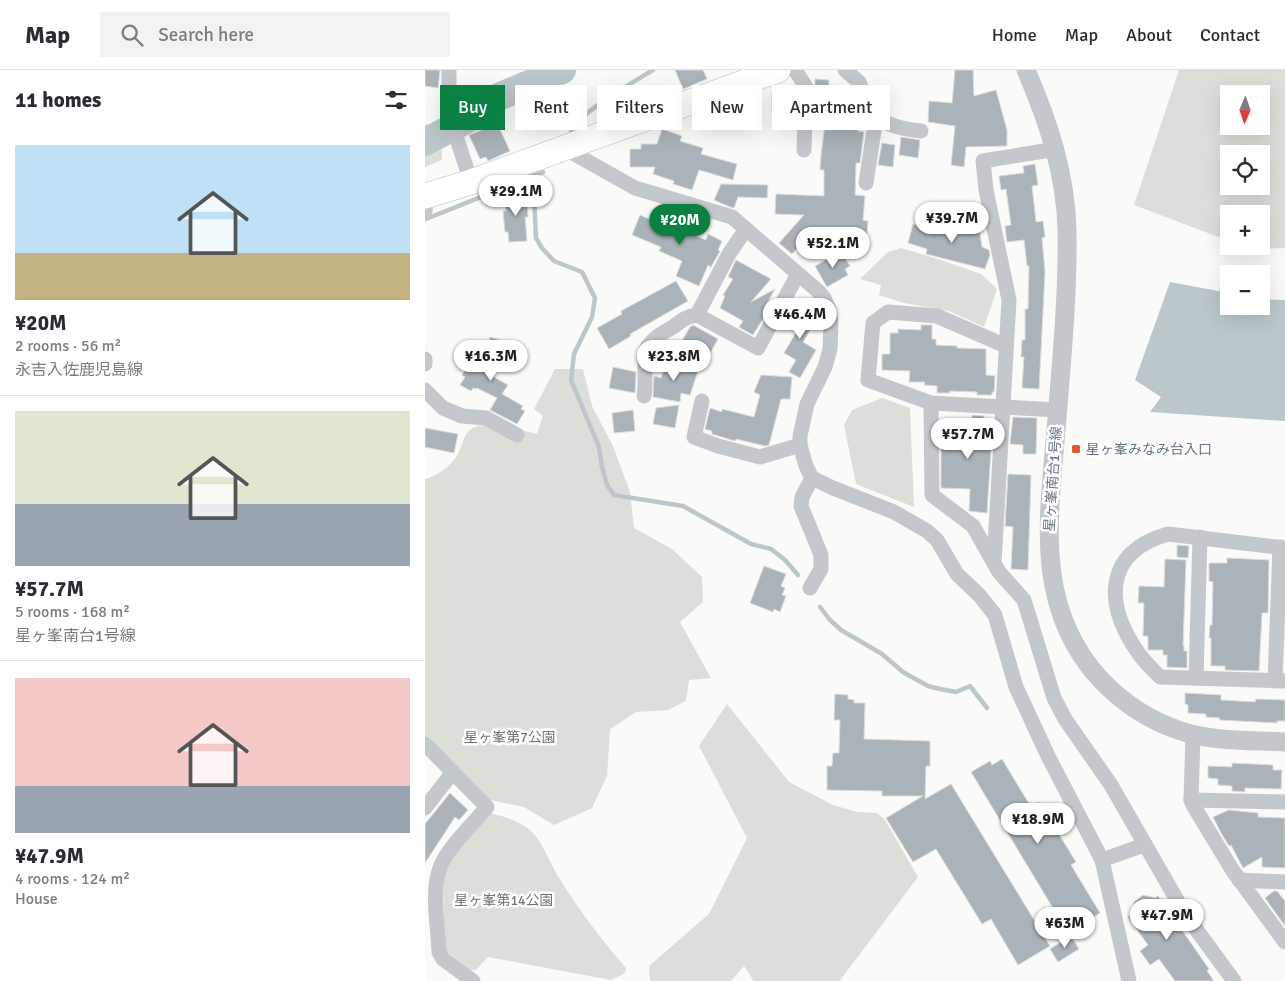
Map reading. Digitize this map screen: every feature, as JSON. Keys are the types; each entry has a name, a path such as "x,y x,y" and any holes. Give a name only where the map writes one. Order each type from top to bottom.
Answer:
{"main road":[{"path":"425,202 471,182 778,70"}],"street":[{"path":"449,70 449,104 457,139 471,182"},
{"path":"795,70 807,87 804,150"},
{"path":"845,70 860,85"},
{"name":"星ヶ峯南台1号線","path":"1026,70 1042,107 1056,149 1063,187 1067,229 1058,410 1049,518 1049,558 1052,583 1066,629 1079,653 1095,673 1113,692 1137,710 1176,730 1193,735 1221,739 1285,742"},
{"path":"890,125 921,131"},
{"path":"867,183 874,130"},
{"path":"564,148 635,188 732,217 818,291 823,298 829,310 831,322 830,349 825,367 807,404 799,436 806,466 812,478 894,512 927,531 937,540 957,574 980,596 995,615 1016,687 1048,756 1102,860 1129,981"},
{"path":"994,563 1009,300 986,190 983,161 1056,149"},
{"path":"697,315 729,254 746,229"},
{"path":"644,396 647,348 655,338 690,316 697,315 758,348 798,274"},
{"path":"1007,346 937,316 888,312 873,323 868,380 931,403 1058,410"},
{"path":"425,359 425,364"},
{"path":"425,390 443,408 462,416 486,418 517,435"},
{"path":"702,401 694,437 718,446 760,457 800,445"},
{"path":"931,403 932,495 973,526 999,572 1024,600 1054,698 1065,718 1111,785 1185,914 1234,981"},
{"path":"809,588 821,569 821,555 801,506 802,496 812,478"},
{"path":"1168,534 1200,537 1283,547 1280,681 1160,677 1139,654 1119,617 1115,597 1115,579 1131,553 1142,544 1154,538 1168,534"},
{"path":"1196,678 1200,537"},
{"path":"1193,735 1191,800 1239,880 1285,942"},
{"path":"425,744 487,807 447,854 440,866 436,884 432,952 473,981"},
{"path":"425,808 453,772"},
{"path":"1191,800 1285,802"},
{"path":"1102,860 1144,845"},
{"path":"1239,880 1285,882"}],"green space":[{"path":"1179,70 1285,70 1285,248 1270,248 1270,205 1220,205 1220,238 1134,205"},
{"path":"432,124 441,134 442,160 425,167 425,125"},
{"path":"901,248 981,274 997,289 984,327 949,311 904,303 879,295 881,285 860,279 888,252"},
{"name":"星ヶ峯第7公園","path":"555,369 583,369 592,406 613,446 630,492 634,528 672,549 702,577 703,602 680,622 711,678 689,680 686,701 668,710 636,712 610,729 607,776 592,808 554,825 524,807 490,800 425,736 425,479 437,474 451,463 457,456 468,431 472,428 484,425 537,434 543,416 534,409"},
{"path":"882,398 910,408 914,507 856,484 844,425 852,410"},
{"path":"727,704 789,782 833,805 857,812 877,813 885,820 918,877 841,981 754,981 744,966 731,981 650,981 649,966 709,914 747,838 699,746"},
{"name":"星ヶ峯第14公園","path":"489,813 513,820 534,834 574,901 626,968 625,973 611,980 488,957 476,970 470,970 446,951 443,898 447,870 460,848"}],"shaded area":[{"path":"1170,282 1220,291 1220,315 1270,315 1270,299 1285,300 1285,421 1150,412 1161,397 1135,380"}],"building":[{"path":"425,70 440,70 438,88 425,86"},
{"path":"675,70 703,70 707,79 683,89"},
{"path":"955,70 973,70 974,96 996,90 1007,130 1007,146 966,147 964,167 951,165 955,126 928,122 929,101 952,103"},
{"path":"815,79 829,80 829,85 815,85"},
{"path":"481,130 500,130 510,151 488,161 486,157 480,159 469,135"},
{"path":"662,130 682,136 680,141 703,148 701,154 737,164 733,180 699,170 692,190 673,184 674,181 653,174 655,167 630,167 630,149 641,149 641,144 657,144"},
{"path":"824,130 858,130 864,132 860,163 856,163 855,195 865,196 863,220 868,221 867,234 851,232 850,238 809,235 792,254 779,243 804,215 775,214 776,194 824,196 824,170 820,170"},
{"path":"901,137 920,140 918,158 899,155"},
{"path":"882,143 895,145 893,167 878,165"},
{"path":"1035,164 1038,185 1032,186 1036,222 1043,221 1045,237 1042,238 1045,272 1039,389 1022,388 1024,357 1021,357 1022,340 1025,340 1025,309 1028,309 1029,266 1027,266 1024,240 1007,242 1005,226 1011,225 1006,189 1001,190 999,176 1024,173 1023,166"},
{"path":"721,184 768,185 767,198 738,197 734,208 730,207 714,200"},
{"path":"523,193 524,203 527,203 528,217 525,217 527,241 509,242 508,232 505,232 503,211 506,211 504,195"},
{"path":"671,209 682,212 676,228 706,240 708,234 722,241 718,250 720,251 711,267 708,265 699,286 676,276 682,261 659,251 661,247 632,235 640,215 664,226"},
{"path":"913,224 932,229 933,225 950,229 972,225 973,229 979,228 982,247 989,250 990,255 985,269 926,254 927,249 908,243"},
{"path":"841,251 850,266 845,269 848,275 827,287 815,266"},
{"path":"736,260 771,279 751,302 775,289 766,305 770,307 753,335 739,327 743,321 720,308 725,296 723,295 733,279 728,277"},
{"path":"676,281 688,301 630,334 631,336 609,349 597,328 622,314 621,311"},
{"path":"793,306 807,314 809,311 818,317 803,342 816,350 800,378 789,372 796,360 784,353 797,331 783,323"},
{"path":"693,325 718,339 709,355 682,341"},
{"path":"921,325 932,325 932,339 936,339 936,345 986,349 986,375 995,376 994,392 992,392 992,395 977,395 977,392 950,391 950,393 937,393 937,386 924,385 925,382 909,382 910,371 882,370 882,354 890,354 890,333 898,333 898,329 921,330"},
{"path":"490,337 503,341 500,351 487,373 508,385 502,394 523,406 521,409 525,411 517,424 490,410 497,398 477,388 473,388 471,391 460,385 465,377 462,375 474,353 484,359"},
{"path":"667,361 698,371 690,395 681,393 680,402 653,397 654,376 661,378"},
{"path":"613,367 636,372 635,393 609,388"},
{"path":"761,375 792,377 790,399 781,399 769,445 765,446 736,439 735,441 712,434 712,431 705,429 710,408 722,412 722,409 754,417 760,395 754,392"},
{"path":"679,405 675,428 653,424 656,408"},
{"path":"633,410 635,431 614,433 612,413"},
{"path":"972,415 984,416 984,419 993,419 987,513 969,511 970,489 941,488 941,425 969,425 969,419 972,419"},
{"path":"1013,417 1037,418 1036,454 1023,454 1023,445 1010,444"},
{"path":"425,428 458,434 454,453 425,447"},
{"path":"1008,474 1031,475 1028,570 1011,569 1013,527 1005,526"},
{"path":"1177,545 1189,546 1188,558 1177,557"},
{"path":"1227,558 1269,560 1268,613 1262,613 1259,671 1225,670 1225,666 1211,666 1211,638 1209,638 1210,625 1212,625 1213,582 1209,581 1209,563 1227,563"},
{"path":"1165,559 1186,560 1183,646 1184,651 1187,651 1187,668 1167,667 1167,655 1163,655 1163,650 1148,650 1148,636 1143,636 1144,603 1138,603 1139,586 1164,587"},
{"path":"764,566 786,574 781,586 785,588 782,595 786,596 780,612 774,609 773,612 750,603"},
{"path":"1185,693 1221,695 1221,700 1255,702 1256,699 1285,700 1285,721 1277,721 1277,723 1219,720 1220,718 1206,717 1206,714 1188,713 1188,705 1185,704"},
{"path":"835,694 848,695 848,699 854,700 854,703 865,703 864,739 930,741 930,766 926,766 925,799 951,784 1050,946 1018,965 991,919 982,924 936,849 913,862 886,818 923,796 882,796 882,791 827,790 827,766 832,766 833,753 839,753 840,720 834,720"},
{"path":"1002,759 1031,807 1039,802 1076,862 1071,865 1100,913 1068,933 971,772 990,761 992,765"},
{"path":"1232,763 1273,765 1273,770 1282,770 1281,789 1245,788 1245,792 1232,791 1232,786 1218,785 1218,779 1208,778 1208,766 1232,767"},
{"path":"450,793 468,810 459,820 455,817 425,863 425,824"},
{"path":"1229,810 1258,813 1258,817 1285,818 1285,868 1262,867 1262,857 1243,868 1213,817"},
{"path":"1274,891 1277,891 1285,901 1285,926 1265,898"},
{"path":"1143,895 1155,898 1158,896 1209,969 1207,971 1214,981 1175,981 1159,959 1150,965 1140,951 1148,945 1128,917 1133,914 1134,902"},
{"path":"1071,936 1079,949 1058,962 1050,949"}],"waterway":[{"path":"425,142 470,118 489,101 562,70"},
{"path":"571,137 572,129 586,114 609,97 653,70"},
{"path":"426,219 543,172"},
{"path":"530,177 534,197 536,238 554,261 582,272 595,298 592,317 574,354 571,380 599,447 607,485 614,495 683,506 751,544 771,549 785,560 798,575"},
{"path":"820,607 841,630 882,654 903,672 928,686 940,689 956,692 970,686 987,708"}],"place":[{"name":"星ヶ峯みなみ台入口","path":"1076,449"}]}
